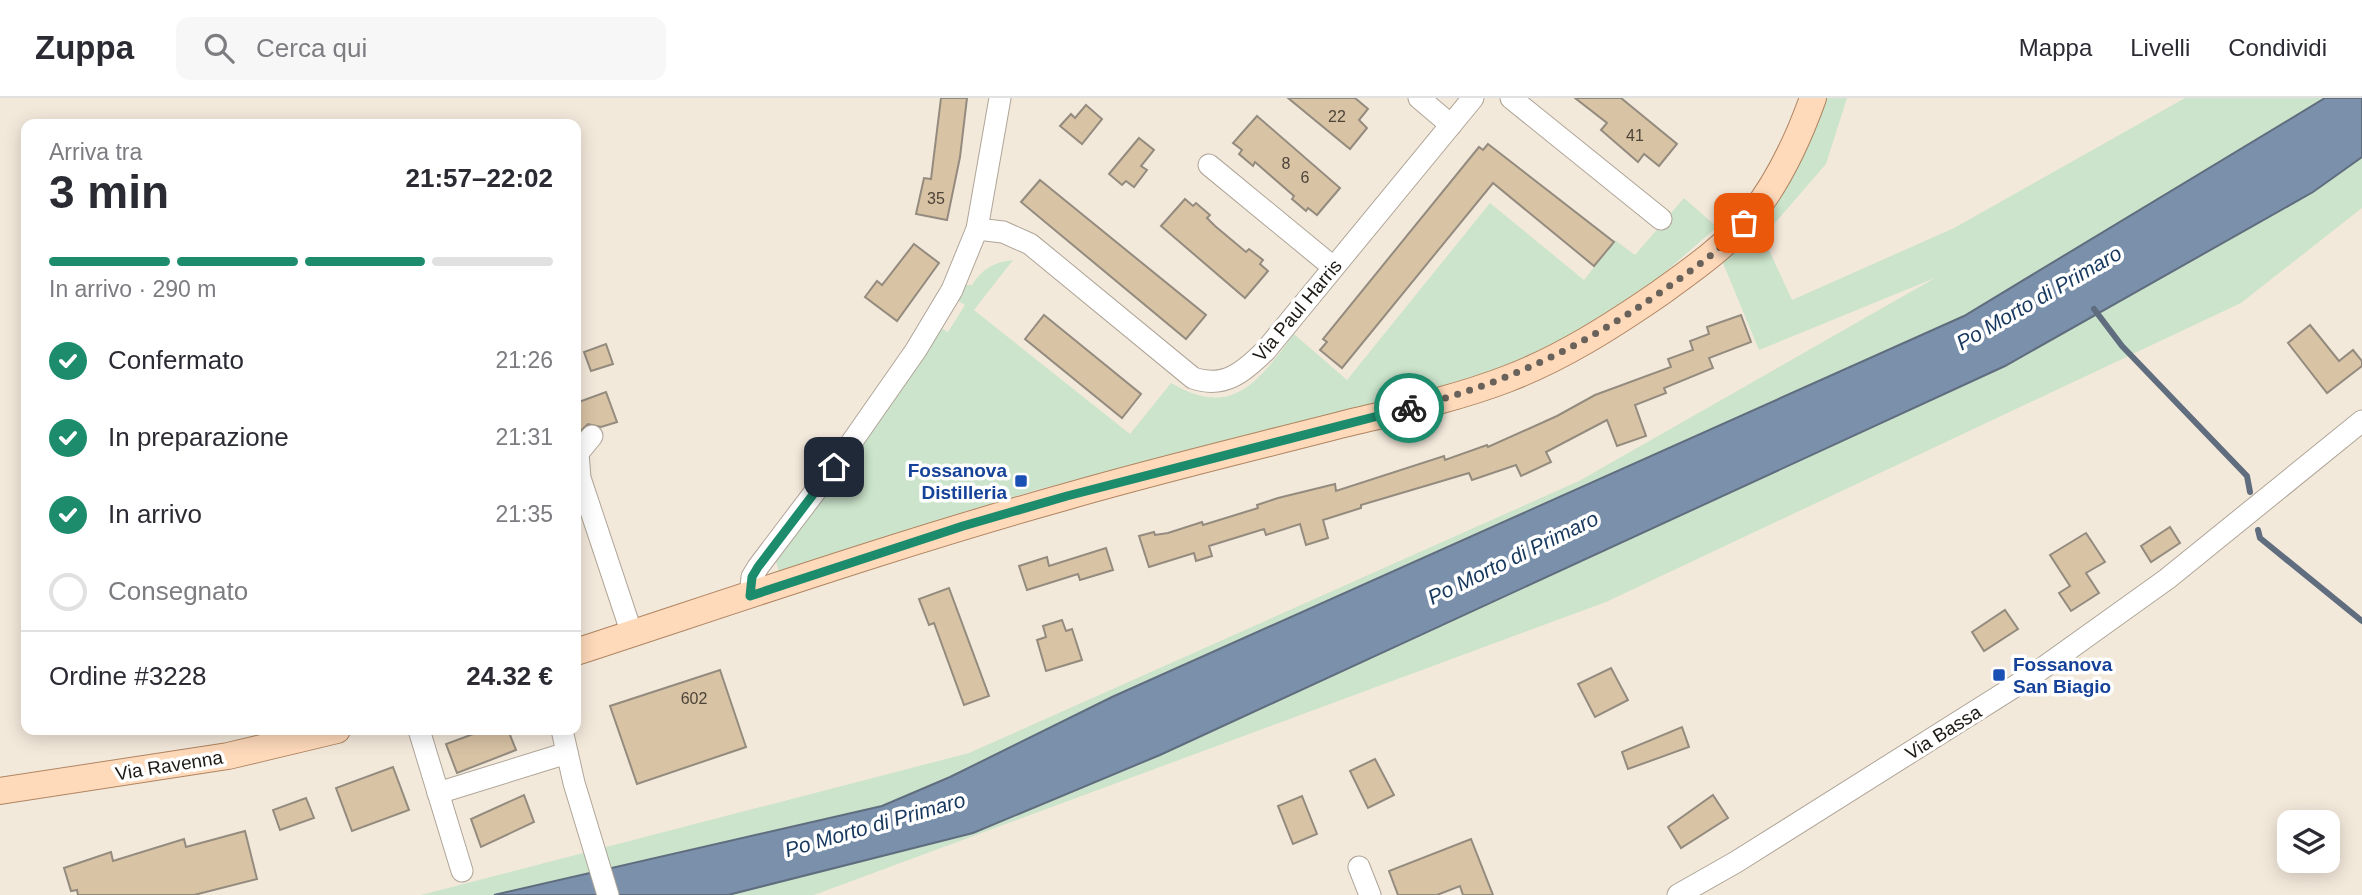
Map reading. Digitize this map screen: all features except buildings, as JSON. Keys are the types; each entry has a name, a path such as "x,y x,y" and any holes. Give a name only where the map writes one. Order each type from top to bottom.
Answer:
{"main road":[{"path":"581,650 963,526 1136,477 1418,406 1505,380 1546,362 1598,334 1647,302 1695,268 1735,234 1772,187 1794,146 1813,98"},
{"name":"Via Ravenna","path":"0,791 228,756 316,735"}],"street":[{"path":"750,596 752,577 758,567 842,456 936,319 952,290 977,229 1000,98"},
{"path":"1419,98 1451,124"},
{"name":"Via Paul Harris","path":"977,229 1003,232 1030,244 1193,378 1205,382 1232,379 1246,370 1473,98"},
{"path":"1511,98 1661,219"},
{"path":"1209,165 1333,267"},
{"name":"Via Bassa","path":"1678,895 1736,862 2033,675 2177,571 2362,421"},
{"path":"581,449 592,436"},
{"path":"581,488 632,634"},
{"path":"421,735 462,871"},
{"path":"563,735 608,895"},
{"path":"438,793 566,753"},
{"path":"1359,867 1370,895"}],"green space":[{"path":"1823,98 1847,98 1826,164 1763,237 1792,300 1954,228 2185,98 2362,98 2362,208 2241,303 1606,602 814,895 421,895 969,753 1579,481 1935,278 1759,350 1723,263 1753,229"},
{"path":"1684,198 1717,227 1649,286 1600,319 1530,357 1420,392 1036,490 779,572 774,555 939,327 948,332 965,305 957,300 965,285 972,285 984,271 1000,262 1013,260 974,310 1130,434 1171,383 1193,393 1211,397 1228,396 1243,390 1256,379 1294,334 1347,380 1490,203 1584,280 1615,240 1635,255"}],"water":[{"name":"Po Morto di Primaro","path":"2325,98 2362,98 2362,157 2313,192 2005,366 1160,755 973,833 728,895 494,895 882,806 950,777 1112,697 1964,316"}],"waterway":[{"path":"2094,309 2122,346 2247,476 2250,492"},
{"path":"2258,530 2260,538 2362,621"}],"way so far":[{"path":"1409,408 1505,380 1598,334 1695,268 1744,223"}],"place":[{"name":"Fossanova Distilleria","path":"1021,481"},
{"name":"Fossanova San Biagio","path":"1999,675"}],"route":[{"path":"834,467 758,567 752,577 750,596 963,526 1067,496 1409,408"}]}
